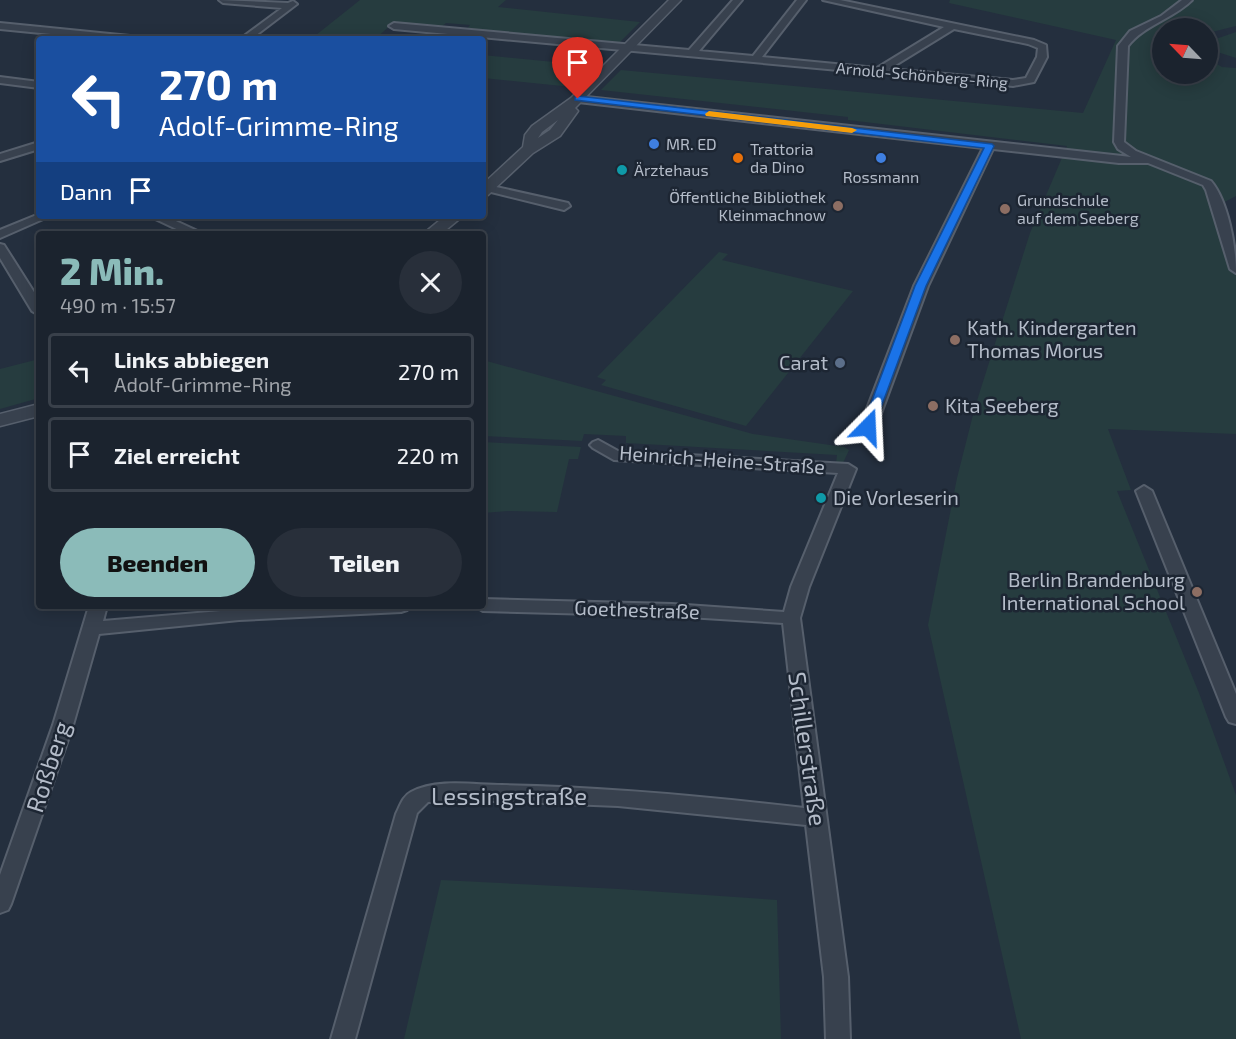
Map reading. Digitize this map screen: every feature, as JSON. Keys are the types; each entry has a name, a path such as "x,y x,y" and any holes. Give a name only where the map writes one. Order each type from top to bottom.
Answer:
{"street":[{"path":"223,0 294,3"},
{"path":"486,189 530,148 546,140 565,123 566,116 578,104 577,100 675,0"},
{"path":"691,54 738,0"},
{"path":"755,60 802,0"},
{"name":"Arnold-Schönberg-Ring","path":"393,26 1013,83 1030,80 1042,57 1043,47 1036,43 827,0"},
{"path":"1188,0 1164,18 1133,33 1123,46 1119,142 1122,147 1132,153 1208,183 1212,189 1236,269"},
{"path":"249,36 294,3"},
{"path":"0,26 100,36"},
{"path":"880,70 952,26"},
{"path":"0,80 36,85"},
{"path":"577,100 989,146 1135,161 1151,160"},
{"path":"0,158 36,146"},
{"path":"868,427 921,286 989,146"},
{"path":"486,190 564,206"},
{"path":"0,234 37,219"},
{"path":"162,219 191,231"},
{"path":"435,231 451,219"},
{"path":"0,248 36,306"},
{"path":"0,420 36,411"},
{"name":"Heinrich-Heine-Straße","path":"598,445 614,455 848,469"},
{"name":"Schillerstraße","path":"838,1039 836,977 790,618 800,587 848,469"},
{"path":"1144,490 1236,717"},
{"name":"Goethestraße","path":"486,605 662,610 790,618"},
{"name":"Roßberg","path":"0,904 35,810 97,609"},
{"path":"93,628 240,614 341,609"},
{"name":"Lessingstraße","path":"343,1039 406,814 414,801 421,796 448,793 560,794 667,801 817,818"}],"green space":[{"path":"360,0 506,0 498,7 640,22 618,44 469,31 467,29 470,25 446,23 440,28 392,24 378,36 315,36"},
{"path":"950,0 1236,0 1236,26 1218,30 1218,18 1152,18 1152,84 1218,84 1218,65 1236,68 1236,196 1217,206 1236,269 1236,434 1108,429 1131,490 1117,491 1199,693 1236,795 1236,1039 1021,1039 928,625 957,478 975,407 1030,233 1067,146 848,120 848,117 601,90 621,70 1083,113 1116,40 949,3"},
{"path":"1236,32 1236,58 1218,52 1218,38"},
{"path":"486,55 595,66 572,87 486,78"},
{"path":"719,252 728,254 722,260 853,291 746,426 601,385 606,380 597,377"},
{"path":"36,360 36,399 0,409 0,369"},
{"path":"486,361 753,434 844,447 849,450 843,463 836,463 837,455 626,443 626,436 584,434 582,441 486,436"},
{"path":"486,442 581,447 578,459 569,459 557,512 486,513"},
{"path":"441,880 777,900 781,1039 404,1039"}],"slow traffic":[{"path":"709,114 852,130"}],"place":[{"name":"MR. ED","path":"654,144"},
{"name":"Trattoria da Dino","path":"738,158"},
{"name":"Rossmann","path":"881,158"},
{"name":"Ärztehaus","path":"622,170"},
{"name":"Öffentliche Bibliothek Kleinmachnow","path":"838,206"},
{"name":"Grundschule auf dem Seeberg","path":"1005,209"},
{"name":"Kath. Kindergarten Thomas Morus","path":"955,340"},
{"name":"Carat","path":"840,363"},
{"name":"Kita Seeberg","path":"933,406"},
{"name":"Die Vorleserin","path":"821,498"},
{"name":"Berlin Brandenburg International School","path":"1197,592"}],"route":[{"path":"578,99 989,146 921,286 868,427"}]}
